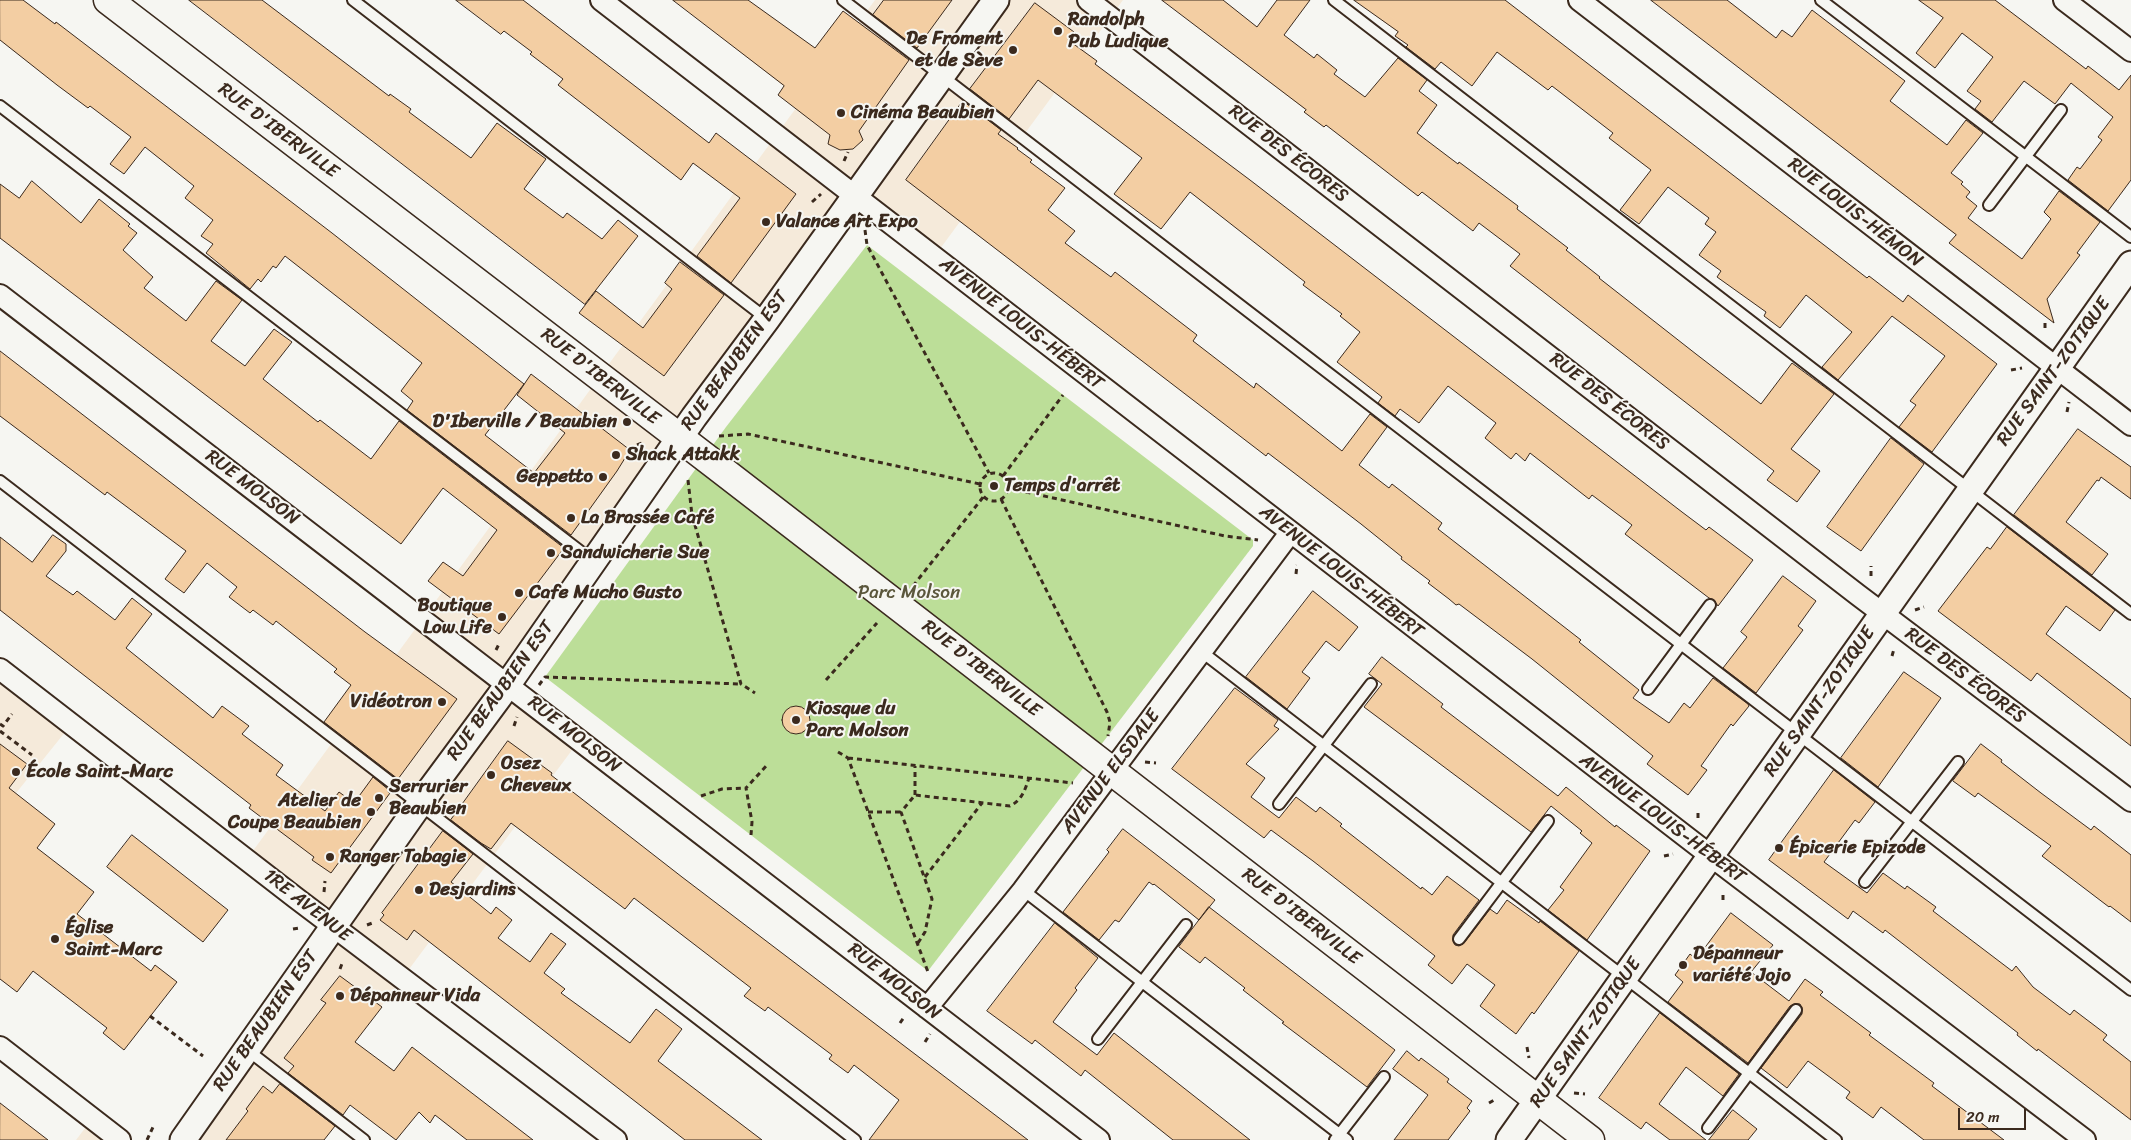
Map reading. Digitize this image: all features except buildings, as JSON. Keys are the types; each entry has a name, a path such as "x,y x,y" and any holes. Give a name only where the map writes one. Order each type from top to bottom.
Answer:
{"main road":[{"name":"RUE D'IBERVILLE","path":"108,0 1113,770 1590,1140"}],"street":[{"name":"AVENUE LOUIS-HÉBERT","path":"601,0 1710,856 2085,1140"},
{"name":"RUE BEAUBIEN EST","path":"183,1140 419,805 508,684 679,438 996,0"},
{"name":"RUE DES ÉCORES","path":"1088,0 1882,614 2131,801"},
{"name":"RUE LOUIS-HÉMON","path":"1579,0 2131,425"},
{"path":"2064,0 2131,51"},
{"name":"RUE SAINT-ZOTIQUE","path":"1509,1140 2131,264"},
{"name":"RUE MOLSON","path":"0,295 1099,1140"},
{"name":"AVENUE ELSDALE","path":"927,1008 1023,890 1290,533"},
{"name":"1RE AVENUE","path":"0,669 333,926 616,1140"},
{"path":"0,1047 120,1140"}],"lane":[{"path":"353,0 767,318"},
{"path":"843,0 2131,990"},
{"path":"1334,0 2131,614"},
{"path":"1821,0 2025,158 2131,237"},
{"path":"0,106 593,561"},
{"path":"1990,205 2061,110"},
{"path":"0,481 855,1140"},
{"path":"1648,689 1710,605"},
{"path":"1202,652 1836,1140"},
{"path":"1279,804 1371,684"},
{"path":"1865,882 1958,762"},
{"path":"1459,939 1548,821"},
{"path":"1023,890 1142,981 1340,1138 1384,1076"},
{"path":"1098,1039 1186,925"},
{"path":"1708,1128 1796,1010"},
{"path":"246,1049 364,1140"}],"path":[{"path":"812,202 822,193"},
{"path":"864,227 866,245 989,473 1003,476 1006,479 1007,492 1001,499 992,500 984,496 980,488 982,480 989,473"},
{"path":"1003,476 1063,395"},
{"path":"723,435 748,434 980,484"},
{"path":"637,445 642,443"},
{"path":"688,480 692,515 741,684"},
{"path":"1008,488 1254,540"},
{"path":"913,586 984,496"},
{"path":"1001,499 1107,712 1110,722 1107,732"},
{"path":"1296,574 1297,566"},
{"path":"1871,566 1871,576"},
{"path":"1912,611 1924,607"},
{"path":"826,680 877,623"},
{"path":"1892,656 1894,648"},
{"path":"538,686 545,677 741,684 755,693"},
{"path":"12,714 1,725 0,730 32,755"},
{"path":"838,752 848,758 1073,783"},
{"path":"848,758 928,971"},
{"path":"1145,762 1156,763"},
{"path":"701,796 722,789 746,788 768,764"},
{"path":"901,812 914,795 915,766"},
{"path":"914,795 1010,806 1023,795 1030,778"},
{"path":"746,788 752,822 751,835"},
{"path":"924,877 983,803"},
{"path":"1698,810 1698,818"},
{"path":"868,812 901,812"},
{"path":"901,812 932,899 925,932 918,942"},
{"path":"1664,856 1674,854"},
{"path":"324,892 325,881"},
{"path":"1723,892 1723,900"},
{"path":"367,925 375,922"},
{"path":"293,929 299,928"},
{"path":"340,969 344,960"},
{"path":"150,1016 203,1056"},
{"path":"1527,1046 1529,1058"},
{"path":"1574,1093 1585,1094"},
{"path":"1488,1103 1499,1098"},
{"path":"146,1140 153,1127"}],"shaded area":[{"path":"875,0 1123,0 934,257 854,196 508,684 578,742 282,1140 183,1140 333,927 247,859"},
{"name":"École Saint-Marc","path":"0,683 66,731 0,813"},
{"path":"92,1119 120,1140 76,1140"}],"green space":[{"name":"Parc Molson","path":"867,245 1253,540 1253,546 928,971 545,677 726,427"}],"place":[{"name":"Randolph Pub Ludique","path":"1058,31"},
{"name":"De Froment et de Sève","path":"1013,50"},
{"name":"Cinéma Beaubien","path":"841,113"},
{"name":"Valance Art Expo","path":"766,222"},
{"name":"D'Iberville / Beaubien","path":"627,422"},
{"name":"Shack Attakk","path":"616,455"},
{"name":"Geppetto","path":"603,477"},
{"name":"Temps d'arrêt","path":"994,486"},
{"name":"La Brassée Café","path":"571,518"},
{"name":"Sandwicherie Sue","path":"551,553"},
{"name":"Cafe Mucho Gusto","path":"519,593"},
{"name":"Boutique Low Life","path":"502,617"},
{"name":"Vidéotron","path":"442,702"},
{"name":"Kiosque du Parc Molson","path":"796,720"},
{"name":"École Saint-Marc","path":"16,772"},
{"name":"Osez Cheveux","path":"491,775"},
{"name":"Serrurier Beaubien","path":"379,798"},
{"name":"Atelier de Coupe Beaubien","path":"371,812"},
{"name":"Épicerie Epizode","path":"1779,848"},
{"name":"Ranger Tabagie","path":"330,857"},
{"name":"Desjardins","path":"419,890"},
{"name":"Église Saint-Marc","path":"55,939"},
{"name":"Dépanneur variété Jojo","path":"1683,965"},
{"name":"Dépanneur Vida","path":"340,996"}]}
